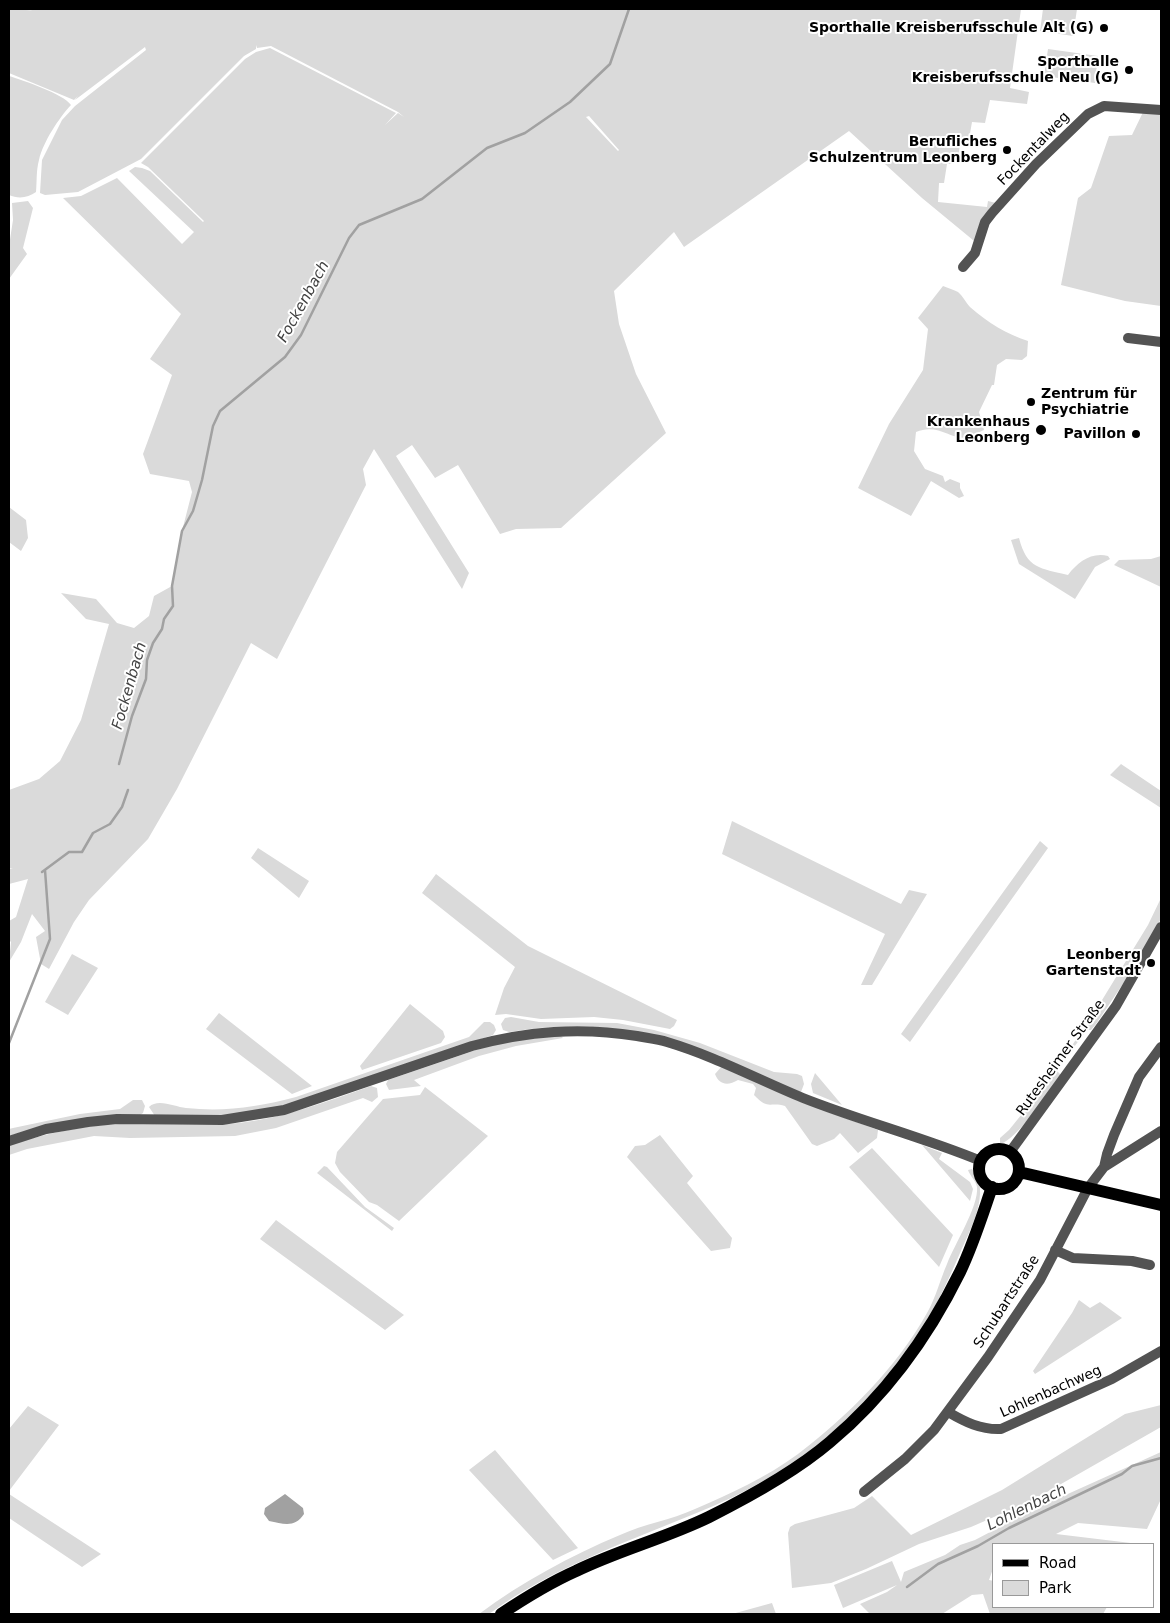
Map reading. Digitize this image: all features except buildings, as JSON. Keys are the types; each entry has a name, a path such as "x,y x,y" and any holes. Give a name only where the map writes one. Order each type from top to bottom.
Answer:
{"main road":[{"path":"994,1149 1010,1152 1018,1163 1019,1172 1015,1181 1007,1187 997,1189 988,1185 981,1176 980,1171 981,1161 984,1156 994,1149"},
{"path":"1019,1172 1161,1204"},
{"path":"501,1614 530,1595 576,1570 707,1518 772,1483 829,1443 889,1384 923,1337 960,1271 972,1244 992,1187"}],"street":[{"name":"Fockentalweg","path":"962,267 975,253 985,222 992,213 1036,164 1088,114 1104,106 1161,110"},
{"path":"1128,338 1161,342"},
{"name":"Rutesheimer Straße","path":"1010,1152 1116,1006 1161,927"},
{"path":"9,1141 46,1129 88,1122 117,1119 222,1120 284,1110 491,1041 544,1032 580,1030 665,1041 711,1057 803,1098 981,1161"},
{"name":"Schubartstraße","path":"864,1492 905,1459 934,1430 988,1357 1040,1280 1088,1188 1104,1167 1107,1154 1139,1077 1161,1047"},
{"path":"1104,1167 1161,1131"},
{"path":"1055,1250 1074,1258 1132,1261 1150,1265"},
{"name":"Lohlenbachweg","path":"948,1412 990,1430 1001,1429 1112,1379 1161,1352"}],"green space":[{"path":"9,9 35,9 26,11 39,9 1021,9 1010,88 1029,92 1027,104 990,100 985,123 972,122 968,145 960,145 957,164 947,164 944,183 939,183 938,202 987,207 988,201 1000,204 979,245 922,198 849,131 684,247 674,232 614,291 619,324 636,374 666,433 561,528 516,529 500,534 458,465 435,478 412,445 396,456 469,573 462,589 374,449 363,469 366,485 277,659 251,643 177,789 148,839 89,900 74,922 49,969 41,964 36,937 45,931 32,914 21,942 9,962 11,942 9,940 9,921 16,917 28,879 9,884 9,869 13,868 9,868 9,790 39,779 60,761 81,720 109,624 86,619 61,593 96,599 117,623 134,628 149,616 154,596 172,586 182,531 192,492 189,481 150,474 143,454 172,375 150,359 181,314 63,198 81,196 117,178 182,244 194,232 129,171 135,167 150,171 203,222 148,167 141,163 245,59 256,52 270,48 396,113 385,125 398,113 404,117 398,112 271,46 257,48 256,45 256,49 244,56 141,159 78,192 45,195 40,193 42,160 62,120 75,106 146,50 145,47 75,100 78,96 74,100 9,73","holes":["589,116 618,151 586,117"]},
{"path":"1043,9 1077,9 1073,36 1040,31"},
{"path":"1048,49 1098,56 1095,83 1044,76"},
{"path":"9,76 52,92 71,105 61,117 44,146 37,168 36,192 30,196 16,197 9,195"},
{"path":"1145,108 1161,110 1161,306 1125,301 1061,285 1078,198 1091,188 1109,136 1132,135"},
{"path":"28,201 33,208 23,248 27,254 9,279 9,246 13,220 12,203"},
{"path":"943,286 958,292 970,307 991,323 1028,341 1027,356 1022,360 1006,359 997,365 994,385 992,385 979,412 984,430 963,438 932,429 916,432 914,451 925,469 943,476 945,482 950,479 960,483 964,496 959,498 931,481 911,516 858,488 889,424 923,370 928,329 918,318"},
{"path":"9,507 26,520 28,538 21,551 9,542"},
{"path":"1019,538 1026,556 1036,566 1068,575 1085,559 1102,555 1108,556 1110,559 1095,567 1075,599 1019,564 1011,540"},
{"path":"1161,556 1161,587 1114,565 1119,560 1151,559"},
{"path":"1121,764 1161,791 1161,808 1110,775"},
{"path":"732,821 901,904 909,890 927,894 872,985 861,985 885,934 722,854"},
{"path":"1040,841 1048,848 910,1042 901,1034"},
{"path":"258,848 309,881 299,898 251,858"},
{"path":"436,874 528,946 677,1020 674,1026 670,1029 623,1020 594,1017 541,1019 506,1014 495,1015 504,988 515,967 422,893"},
{"path":"1161,898 1161,919 1133,969 1096,1024 1091,1030 1087,1030 1064,1060 1057,1071 1061,1075 1041,1103 1015,1134 1000,1144 1000,1138 1009,1130 1047,1083 1099,1005 1148,925"},
{"path":"72,954 98,968 68,1015 45,1002"},
{"path":"410,1004 443,1031 445,1037 441,1043 362,1070 360,1066"},
{"path":"219,1013 312,1086 292,1094 206,1029"},
{"path":"511,1017 539,1022 617,1023 654,1030 700,1043 774,1072 797,1074 802,1076 804,1084 801,1092 615,1029 590,1026 537,1028 509,1032 503,1030 501,1024 505,1018"},
{"path":"484,1022 490,1022 494,1025 496,1030 493,1035 292,1103 265,1110 223,1116 155,1116 149,1107 153,1104 162,1103 186,1108 228,1109 268,1104 296,1097 469,1037"},
{"path":"560,1035 563,1038 516,1046 479,1056 414,1080 421,1086 389,1090 386,1084 388,1080 482,1048 506,1042"},
{"path":"722,1066 801,1102 878,1130 877,1138 858,1153 840,1133 834,1139 817,1146 812,1144 785,1106 763,1103 754,1095 756,1088 753,1084 738,1080 727,1084 721,1082 715,1074"},
{"path":"815,1073 842,1105 813,1093 811,1084"},
{"path":"371,1086 377,1088 378,1097 372,1102 363,1098 276,1128 235,1136 130,1138 94,1136 27,1149 9,1155 9,1145 64,1131 107,1125 209,1125 256,1121 306,1108"},
{"path":"425,1087 488,1136 399,1221 377,1205 369,1202 340,1172 335,1163 337,1152 383,1099 420,1095"},
{"path":"133,1100 142,1100 145,1106 143,1113 140,1115 46,1125 9,1136 9,1129 80,1114 120,1109"},
{"path":"660,1135 693,1176 687,1183 732,1238 730,1248 711,1251 627,1157 635,1146 645,1145"},
{"path":"922,1145 942,1153 939,1159 970,1182 973,1189 970,1201"},
{"path":"872,1148 953,1235 939,1267 849,1167"},
{"path":"324,1166 365,1207 394,1228 392,1231 317,1173"},
{"path":"972,1169 978,1178 980,1199 969,1233 941,1295 919,1334 898,1364 850,1417 823,1440 764,1481 699,1512 565,1569 513,1597 489,1614 479,1614 529,1580 583,1552 629,1531 686,1513 748,1485 798,1454 835,1424 870,1390 886,1371 915,1333 927,1313 977,1195 977,1187 968,1170"},
{"path":"276,1220 404,1315 385,1330 260,1239"},
{"path":"1079,1300 1090,1308 1100,1302 1122,1318 1035,1374 1033,1371"},
{"path":"1161,1405 1161,1427 1033,1500 971,1527 919,1544 831,1583 792,1588 788,1533 790,1527 795,1524 854,1508 872,1496 911,1535 1002,1490 1125,1414"},
{"path":"28,1406 59,1425 9,1491 9,1429"},
{"path":"495,1450 578,1548 553,1560 469,1470"},
{"path":"1161,1452 1161,1499 1147,1529 1078,1523 1056,1534 1131,1543 992,1543 992,1572 989,1580 992,1581 992,1608 1106,1608 1103,1614 990,1614 983,1594 972,1595 942,1614 870,1614 860,1604 887,1592 897,1585 843,1608 834,1585 892,1561 901,1582 904,1572 945,1555 960,1545 975,1540 1030,1511"},
{"path":"9,1494 101,1554 82,1567 9,1518"},
{"path":"772,1603 776,1614 732,1614"}],"shaded area":[{"path":"285,1494 303,1508 304,1514 297,1521 289,1524 269,1521 264,1514 265,1508"}],"waterway":[{"name":"Fockenbach","path":"119,764 132,716 146,679 147,660 153,643 162,629 164,619 173,606 172,586 182,531 193,511 202,480 213,426 220,411 285,357 301,335 349,238 359,225 422,199 487,148 525,133 570,102 610,64 629,9"},
{"name":"Fockenbach","path":"42,872 69,852 82,852 93,833 110,824 122,807 128,790"},
{"path":"9,1043 50,939 45,870"},
{"name":"Lohlenbach","path":"907,1587 938,1564 1122,1474 1132,1466 1161,1458"}],"place":[{"name":"Sporthalle Kreisberufsschule Alt (G)","path":"1104,28"},
{"name":"Sporthalle Kreisberufsschule Neu (G)","path":"1129,70"},
{"name":"Berufliches Schulzentrum Leonberg","path":"1007,150"},
{"name":"Zentrum für Psychiatrie","path":"1031,402"},
{"name":"Krankenhaus Leonberg","path":"1041,430"},
{"name":"Pavillon","path":"1136,434"},
{"name":"Leonberg Gartenstadt","path":"1151,963"}]}
